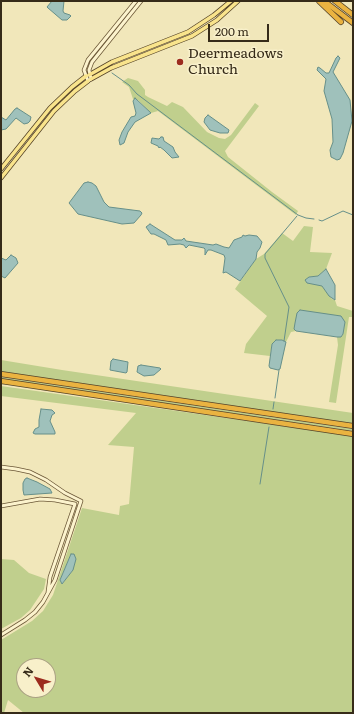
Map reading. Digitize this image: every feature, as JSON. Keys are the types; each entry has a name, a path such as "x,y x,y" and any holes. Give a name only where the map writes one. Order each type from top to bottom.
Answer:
{"highway":[{"path":"319,1 341,22"},
{"path":"324,1 353,23"},
{"path":"335,1 353,15"},
{"path":"1,374 353,426"},
{"path":"1,382 353,434"}],"main road":[{"path":"1,169 50,108 79,81 112,62 178,37 206,21 231,1"},
{"path":"1,178 54,111 75,91 111,68 181,41 209,26 238,1"}],"street":[{"path":"79,81 88,60 136,1"},
{"path":"88,75 89,67 95,57 141,1"},
{"path":"225,7 228,11"},
{"path":"206,21 209,26"},
{"path":"178,37 181,41"},
{"path":"129,56 131,61"},
{"path":"84,70 90,80"},
{"path":"1,467 30,472 46,480 66,494 82,501 55,580 35,612 20,624 1,635"},
{"path":"1,506 45,499 75,504 50,577 47,593"}],"green space":[{"path":"128,78 138,81 145,90 145,95 148,97 167,106 172,102 183,107 207,132 219,138 225,139 231,135 255,103 259,106 225,151 228,157 298,211 296,215 158,111 151,113 138,100 133,99 129,87 122,82"},
{"path":"304,226 313,227 310,252 332,253 326,269 318,276 309,277 322,286 332,299 335,300 337,306 353,311 353,317 349,317 336,403 329,402 338,345 337,337 341,337 343,334 345,322 294,329 296,331 291,332 286,342 276,340 272,344 270,356 244,353 246,344 267,316 235,289 256,259 264,254 282,233 293,241"},
{"path":"1,360 353,413 353,424 1,372"},
{"path":"1,377 353,429 353,431 1,379"},
{"path":"1,386 353,436 353,713 24,713 8,700 4,713 1,713 1,640 32,621 43,611 53,595 82,508 119,515 120,506 129,504 134,447 108,445 136,413 1,396","holes":["71,554 73,570 62,584 60,580"]},
{"path":"1,559 14,560 29,573 46,579 44,589 30,610 21,618 1,629"}],"water":[{"path":"52,1 64,1 63,11 71,16 67,20 62,20 47,7"},
{"path":"338,56 340,58 333,72 350,100 352,121 343,153 340,159 337,160 331,157 330,150 333,142 332,119 324,91 326,79 317,70 318,67 326,73 329,73"},
{"path":"135,98 151,113 135,122 128,132 124,143 120,145 119,140 122,132 131,117 135,116 136,113 133,101"},
{"path":"17,108 31,117 30,121 24,124 16,118 6,129 1,130 1,117 6,120"},
{"path":"208,115 229,130 228,133 220,133 210,130 204,122"},
{"path":"163,137 164,141 173,147 179,157 172,158 160,147 159,148 151,143 152,138 159,139"},
{"path":"88,182 96,186 104,202 109,207 140,211 142,213 141,215 134,223 122,224 78,214 69,203 84,183"},
{"path":"150,224 175,240 182,240 184,238 186,241 213,245 216,244 229,248 234,240 242,237 243,235 257,236 262,242 257,252 256,259 240,281 226,272 223,273 224,255 208,250 205,255 204,248 189,245 186,248 184,245 180,244 168,245 166,240 151,234 146,227"},
{"path":"11,255 16,258 18,263 5,278 1,276 1,258 6,260"},
{"path":"326,269 335,285 335,300 329,296 322,286 307,283 305,280 309,277 318,276"},
{"path":"300,310 341,316 345,322 343,334 341,337 337,337 296,331 294,329 295,323 297,313"},
{"path":"276,340 286,342 280,369 278,370 270,368 269,366 272,344"},
{"path":"113,359 128,362 126,373 110,370 111,361"},
{"path":"141,365 161,369 154,375 144,376 137,372 138,366"},
{"path":"41,409 52,410 55,413 52,415 50,421 55,434 33,433 35,429 39,427"},
{"path":"27,478 50,489 52,493 24,495 23,483"},
{"path":"71,554 74,554 76,559 73,570 62,584 60,580"}],"waterway":[{"path":"112,73 129,85 137,94 298,215 314,219"},
{"path":"319,220 322,221 343,211 353,215"},
{"path":"284,341 289,307 265,258 265,254 297,216"},
{"path":"275,398 279,370"},
{"path":"273,409 274,402"},
{"path":"260,484 269,427"}],"place":[{"name":"Deermeadows Church","path":"180,62"}]}
